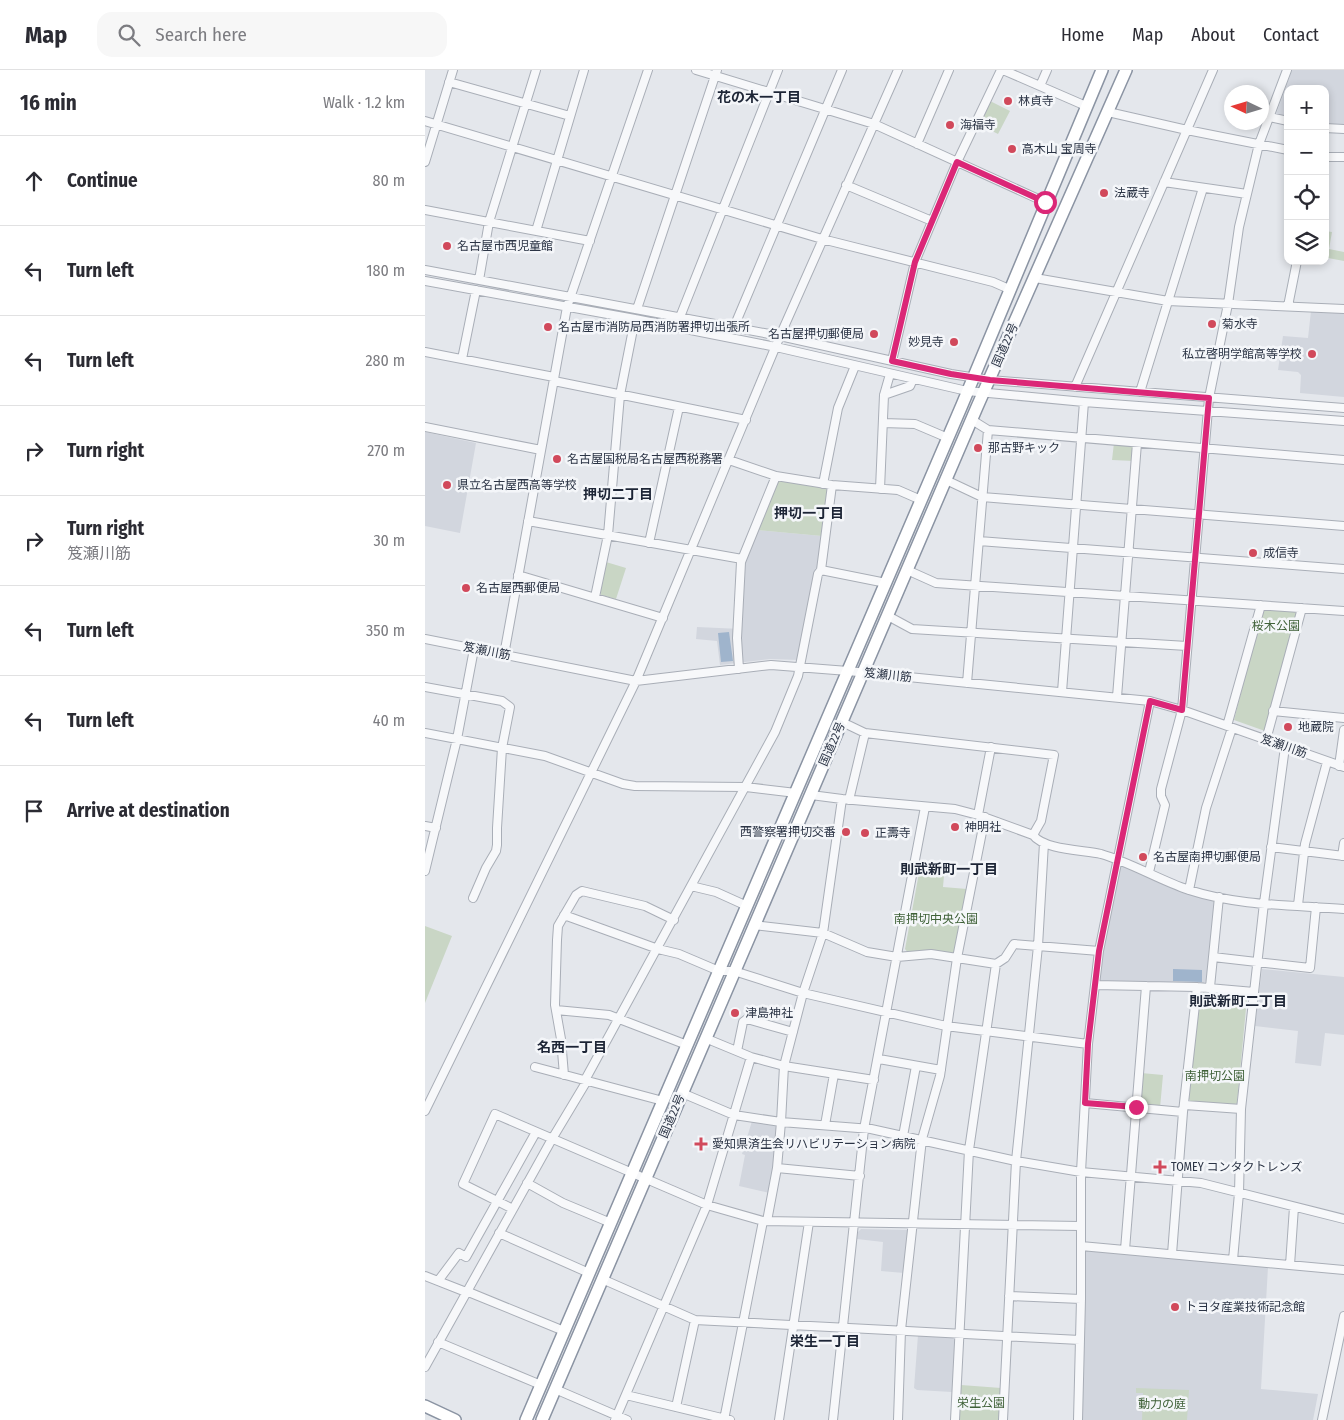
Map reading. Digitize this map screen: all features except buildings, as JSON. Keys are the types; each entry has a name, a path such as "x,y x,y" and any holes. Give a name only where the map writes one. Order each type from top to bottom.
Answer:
{"highway":[{"name":"国道22号","path":"526,1420 948,438 1045,202 1102,70"},
{"name":"国道22号","path":"542,1420 907,570 1126,70"},
{"path":"425,1406 455,1420"}],"street":[{"path":"425,162 453,70"},
{"path":"479,280 489,222 536,70"},
{"path":"536,230 583,70"},
{"path":"504,654 567,307 649,70"},
{"path":"696,70 716,73 769,92 874,124 1045,202"},
{"path":"680,317 778,70"},
{"path":"734,327 842,70"},
{"path":"425,1111 636,681 780,336 898,70"},
{"path":"917,144 949,70"},
{"path":"892,361 915,262 957,162 1002,70 1087,106"},
{"path":"1040,86 1047,70"},
{"path":"1075,387 1213,70"},
{"path":"1284,120 1269,118 1287,70"},
{"path":"637,309 716,73"},
{"path":"449,82 570,116"},
{"path":"1108,112 1284,149"},
{"path":"425,121 776,226 993,282 1009,289"},
{"path":"1329,128 1344,129"},
{"path":"1149,872 1165,804 1160,793 1182,710 1203,449 1209,398 1228,304 1239,227 1259,144 1264,130"},
{"path":"1329,157 1344,157"},
{"path":"1164,182 1247,194"},
{"path":"847,185 932,221"},
{"path":"1140,392 1203,188"},
{"path":"425,210 590,241"},
{"path":"1288,306 1296,265"},
{"path":"425,270 780,336 973,378 1344,408"},
{"path":"1035,278 1168,301 1344,309"},
{"path":"425,281 776,347 984,394 1344,421"},
{"path":"462,359 476,290"},
{"path":"595,597 608,535 620,395 635,319"},
{"path":"425,352 620,395 746,420"},
{"path":"823,484 839,408 855,366"},
{"path":"880,488 884,395 891,374"},
{"path":"884,395 910,386 913,379"},
{"path":"1062,692 1084,402"},
{"path":"649,542 679,407"},
{"path":"972,420 987,430 1344,460"},
{"path":"883,423 915,424 948,438"},
{"path":"425,428 541,450"},
{"path":"967,683 987,430"},
{"path":"1117,697 1137,443"},
{"path":"729,460 776,476 823,484 898,490 921,500"},
{"path":"739,669 737,638 741,559 776,476"},
{"path":"946,480 982,497 1344,526"},
{"path":"425,1367 527,1183 585,1084 585,1080 775,732 800,668 818,574 821,570 832,485"},
{"path":"528,521 741,559"},
{"path":"979,541 1344,570"},
{"path":"821,570 886,583"},
{"path":"907,570 936,583 1344,611"},
{"path":"518,575 663,618"},
{"path":"1189,890 1206,808 1230,727 1261,605"},
{"path":"1266,740 1302,608"},
{"path":"888,616 912,629 1187,646"},
{"name":"笈瀬川筋","path":"425,639 636,681 771,665 863,672 1150,701 1182,710 1342,767"},
{"path":"425,871 457,739 475,649"},
{"path":"425,687 502,701 510,707 502,748 496,851 486,868 473,898"},
{"path":"1078,1420 1081,1299 1081,1172 1088,1044 1099,951 1150,701"},
{"path":"1273,711 1344,718"},
{"path":"842,722 865,734 1055,755 1041,821 1033,834"},
{"path":"1342,767 1344,730"},
{"path":"425,733 545,756 623,784 635,786 746,787 796,793"},
{"path":"626,1395 726,1420 743,1321 777,1168 784,1066 803,993 823,933 845,799 865,734"},
{"path":"898,1420 901,1330 922,1139 941,1070 946,1026 991,747"},
{"path":"1233,1260 1239,1193 1241,1109 1264,903 1285,747"},
{"path":"1298,905 1304,851 1327,762"},
{"path":"811,795 955,809 1033,834 1044,842 1118,859 1189,890 1219,897 1264,903 1344,909"},
{"path":"833,1420 864,1129 879,1059 925,807"},
{"path":"425,826 436,828"},
{"path":"1003,1420 1016,1160 1037,946 1044,842"},
{"path":"1271,848 1343,856 1344,843"},
{"path":"691,886 716,892 747,906"},
{"path":"564,1075 556,1010 557,940 558,926 576,895 582,891 645,906 674,920"},
{"path":"1209,988 1219,897"},
{"path":"1213,957 1310,968 1316,907"},
{"path":"564,915 658,949 679,954 719,971 734,971 803,993 946,1026 1088,1044"},
{"path":"754,926 823,933 867,952 897,958 931,954 997,964"},
{"path":"955,1420 969,1150 997,964 1005,958 1014,944 1099,951"},
{"path":"1095,985 1197,987 1254,992"},
{"path":"1125,1250 1146,986"},
{"path":"1172,1254 1177,1181 1197,987"},
{"path":"556,1010 620,1018 687,1045"},
{"path":"737,1051 743,1022 747,1019 793,1032"},
{"path":"705,1038 751,1057 784,1066 874,1080"},
{"path":"616,1418 707,1205 751,1057"},
{"path":"879,1059 941,1070"},
{"path":"903,1136 916,1066"},
{"path":"535,1067 663,1101"},
{"path":"825,1126 834,1074"},
{"path":"682,1094 734,1116 864,1129 1081,1172 1201,1183 1344,1219"},
{"path":"1085,1103 1136,1107 1241,1109"},
{"path":"513,1209 463,1184 495,1114 707,1205 765,1221 1080,1226"},
{"path":"438,1281 459,1253 466,1257 536,1132"},
{"path":"777,1168 860,1176"},
{"path":"527,1183 563,1203 611,1223"},
{"path":"1290,1265 1294,1206"},
{"path":"779,1420 809,1222"},
{"path":"499,1233 589,1274"},
{"path":"1081,1246 1344,1270"},
{"path":"425,1276 565,1331"},
{"path":"602,1279 695,1320 1080,1340"},
{"path":"1009,1296 1081,1299"},
{"path":"1325,1419 1344,1316"},
{"path":"676,1408 695,1320"},
{"path":"438,1342 541,1385"},
{"path":"555,1390 616,1418 627,1420"}],"shaded area":[{"path":"1292,70 1344,70 1344,127 1329,126 1329,85 1287,85"},
{"path":"1284,92 1284,118 1276,117"},
{"name":"私立啓明学館高等学校","path":"1311,311 1344,313 1344,397 1300,393 1301,375 1298,372 1278,370 1283,336 1308,338"},
{"name":"県立名古屋西高等学校","path":"425,432 476,443 460,533 425,526"},
{"path":"757,530 822,536 819,563 799,660 770,659 720,665 717,641 696,639 697,627 741,629 744,561"},
{"path":"1122,864 1212,899 1215,903 1206,981 1202,985 1100,983 1098,978 1102,951 1119,866"},
{"path":"1262,969 1344,977 1344,1035 1325,1033 1321,1066 1295,1063 1298,1031 1255,1026"},
{"path":"752,1121 778,1126 770,1193 739,1186 745,1155 742,1154"},
{"path":"861,1229 909,1230 904,1273 881,1271 883,1242 857,1239 858,1232"},
{"name":"トヨタ産業技術記念館","path":"1089,1250 1268,1267 1261,1389 1318,1394 1313,1420 1081,1420 1086,1252"},
{"path":"918,1335 952,1337 955,1340 952,1392 917,1390 914,1388"}],"green space":[{"path":"990,101 1010,111 998,134 978,124"},
{"path":"1329,232 1332,232 1329,249"},
{"path":"1329,249 1344,252 1344,261 1329,258"},
{"path":"1114,443 1133,444 1135,447 1134,461 1112,460"},
{"path":"780,479 825,488 828,491 822,536 757,530"},
{"path":"606,562 626,568 616,599 601,595 600,591"},
{"name":"桜木公園","path":"1266,608 1295,610 1296,614 1265,731 1234,720 1262,611"},
{"name":"南押切中央公園","path":"921,862 945,864 943,887 967,889 954,953 951,955 909,954 905,949"},
{"path":"425,926 452,936 425,1003"},
{"name":"南押切公園","path":"1205,991 1246,996 1247,998 1237,1103 1232,1106 1191,1102 1189,1099 1200,995"},
{"path":"1141,1073 1163,1075 1160,1108 1141,1106 1138,1103"},
{"name":"栄生公園","path":"961,1385 1001,1388 1000,1420 959,1420"},
{"name":"動力の庭","path":"1136,1388 1189,1390 1187,1420 1142,1420 1143,1393 1136,1393"}],"water":[{"path":"729,632 733,661 721,662 718,633"},
{"path":"1173,969 1202,970 1202,982 1173,981"}],"place":[{"name":"林貞寺","path":"1008,101"},
{"name":"海福寺","path":"950,125"},
{"name":"高木山 宝周寺","path":"1012,149"},
{"name":"法蔵寺","path":"1104,193"},
{"name":"名古屋市西児童館","path":"447,246"},
{"name":"菊水寺","path":"1212,324"},
{"name":"名古屋市消防局西消防署押切出張所","path":"548,327"},
{"name":"名古屋押切郵便局","path":"874,334"},
{"name":"妙見寺","path":"954,342"},
{"name":"私立啓明学館高等学校","path":"1312,354"},
{"name":"那古野キック","path":"978,448"},
{"name":"名古屋国税局名古屋西税務署","path":"557,459"},
{"name":"県立名古屋西高等学校","path":"447,485"},
{"name":"成信寺","path":"1253,553"},
{"name":"名古屋西郵便局","path":"466,588"},
{"name":"地蔵院","path":"1288,727"},
{"name":"神明社","path":"955,827"},
{"name":"西警察署押切交番","path":"846,832"},
{"name":"正壽寺","path":"865,833"},
{"name":"名古屋南押切郵便局","path":"1143,857"},
{"name":"津島神社","path":"735,1013"},
{"name":"愛知県済生会リハビリテーション病院","path":"701,1144"},
{"name":"TOMEY コンタクトレンズ","path":"1160,1167"},
{"name":"トヨタ産業技術記念館","path":"1175,1307"}],"district":[{"name":"花の木一丁目","path":"759,97"},
{"name":"押切二丁目","path":"618,494"},
{"name":"押切一丁目","path":"809,513"},
{"name":"則武新町一丁目","path":"949,869"},
{"name":"則武新町二丁目","path":"1238,1001"},
{"name":"名西一丁目","path":"572,1047"},
{"name":"栄生一丁目","path":"825,1341"}],"route":[{"path":"1045,202 957,162 915,262 892,361 951,374 990,380 1209,398 1182,710 1150,701 1099,951 1088,1044 1085,1103 1136,1107"}]}
